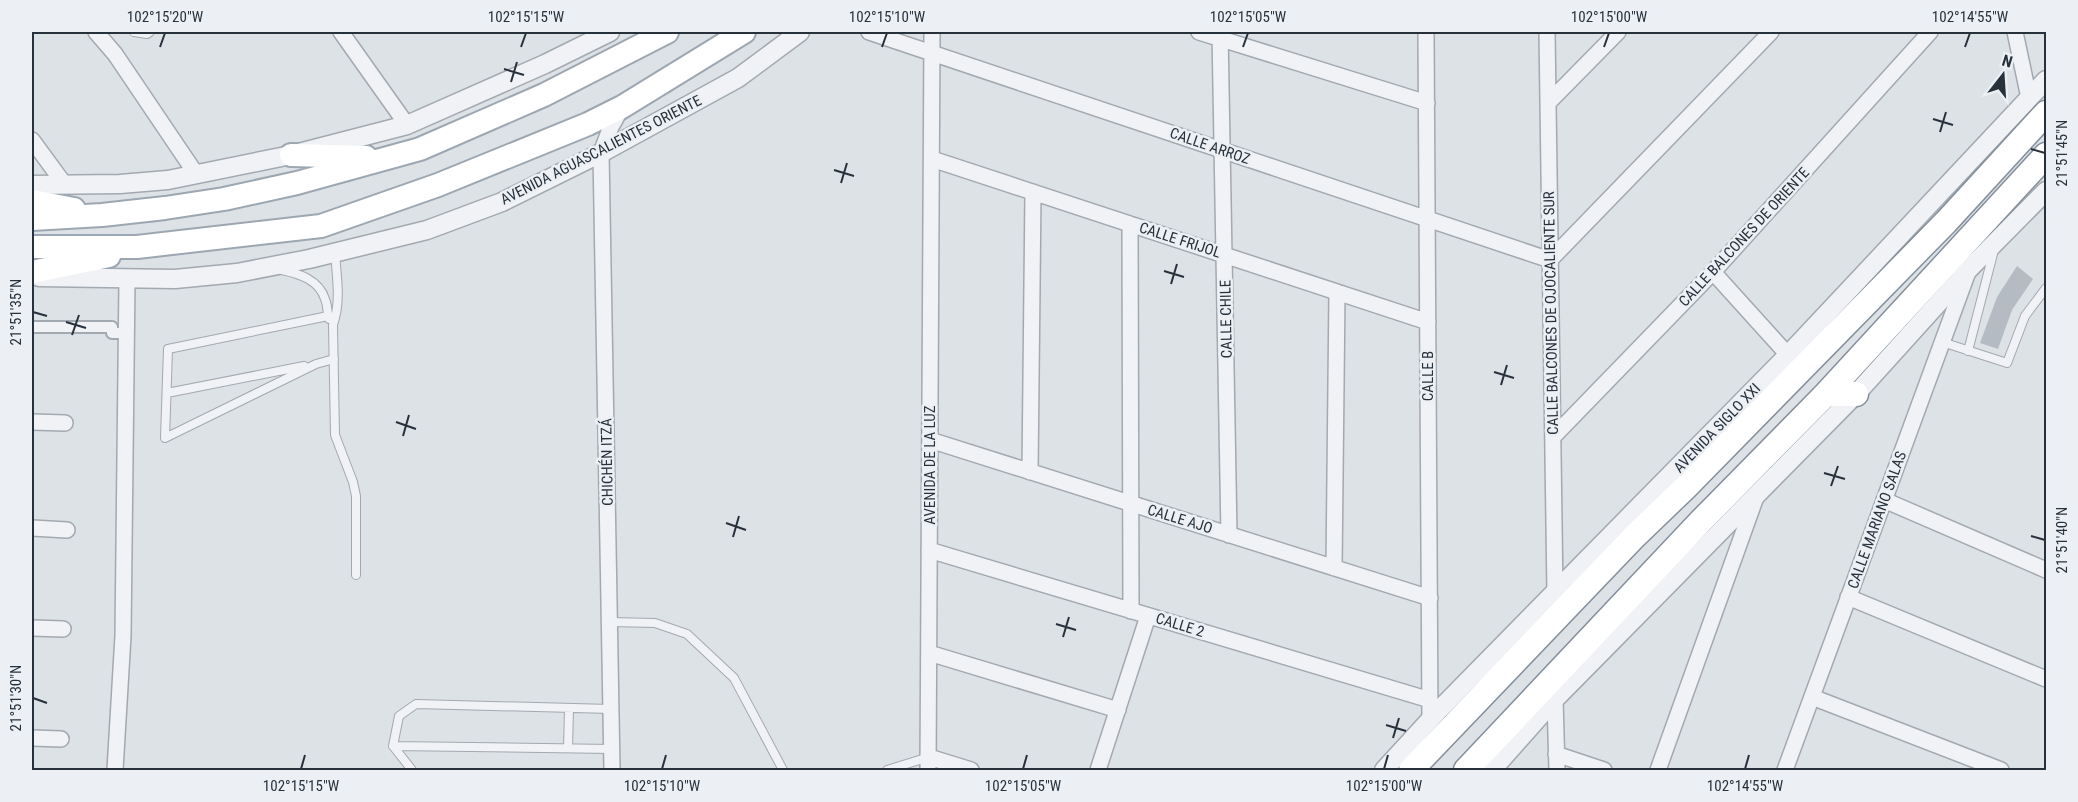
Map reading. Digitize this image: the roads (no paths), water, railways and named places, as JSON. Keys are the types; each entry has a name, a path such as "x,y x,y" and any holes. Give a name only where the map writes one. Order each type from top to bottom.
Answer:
{"highway":[{"name":"AVENIDA SIGLO XXI","path":"1411,771 1635,536 1685,489 1937,231 2038,105"},
{"path":"1466,771 1700,522 1826,394 2046,161"},
{"path":"1826,394 1857,394"},
{"path":"1635,536 1644,503"},
{"path":"1604,651 1607,621"}],"main road":[{"path":"32,219 102,215 235,197 297,183 420,149 544,95 667,32"},
{"name":"AVENIDA AGUASCALIENTES ORIENTE","path":"32,247 137,247 321,226 438,185 560,136 622,107 744,32"},
{"path":"291,155 388,158"},
{"path":"32,201 102,215"},
{"path":"32,274 137,247"}],"street":[{"path":"341,32 407,125"},
{"name":"AVENIDA AGUASCALIENTES ORIENTE","path":"32,274 127,280 175,279 237,273 334,253 427,230 502,202 601,153 738,78 800,32"},
{"name":"CALLE ARROZ","path":"869,32 1550,260"},
{"name":"AVENIDA DE LA LUZ","path":"929,764 932,32"},
{"path":"1199,32 1220,35 1427,103"},
{"name":"CALLE B","path":"1426,32 1430,720"},
{"name":"CALLE BALCONES DE OJOCALIENTE SUR","path":"1548,32 1555,594"},
{"path":"1548,103 1618,32"},
{"path":"1550,260 1771,32"},
{"name":"CALLE BALCONES DE ORIENTE","path":"1553,437 1713,273 1930,32"},
{"path":"2015,32 2038,105"},
{"path":"32,185 120,184 168,180 291,155 407,125 545,64 606,33"},
{"path":"603,65 606,33"},
{"path":"102,35 195,174"},
{"name":"CALLE CHILE","path":"1220,35 1224,150 1229,535"},
{"name":"AVENIDA SIGLO XXI","path":"1384,771 1430,720 1788,355 2038,105 2046,81"},
{"path":"601,153 622,107"},
{"path":"32,140 64,185"},
{"name":"CHICHÉN ITZÁ","path":"601,153 612,771"},
{"name":"CALLE FRIJOL","path":"932,159 1428,322"},
{"path":"1492,771 1555,699 1857,394 1969,269 2046,191"},
{"path":"1030,472 1033,192"},
{"path":"1130,224 1131,611"},
{"name":"CALLE MARIANO SALAS","path":"1785,771 1969,269"},
{"path":"1713,273 1788,355"},
{"path":"115,771 123,636 127,280"},
{"path":"1334,568 1337,292"},
{"path":"32,327 112,327 112,333 126,333"},
{"path":"32,422 65,423"},
{"name":"CALLE AJO","path":"930,440 1430,598"},
{"path":"1658,771 1757,495"},
{"path":"1884,500 2046,570"},
{"path":"32,528 67,530"},
{"name":"CALLE 2","path":"929,550 1430,700"},
{"path":"1848,597 2046,679"},
{"path":"1098,771 1148,616"},
{"path":"32,628 63,629"},
{"path":"929,652 1118,710"},
{"path":"1812,697 2001,771"},
{"path":"1555,699 1557,771"},
{"path":"32,738 61,739"},
{"path":"1556,754 1604,771"},
{"path":"929,764 971,771"}],"lane":[{"path":"134,32 147,34 150,32"},
{"path":"1968,351 1996,243"},
{"path":"334,253 338,297 337,314 333,325 335,435 356,496 356,575"},
{"path":"268,266 299,274 313,281 325,299 328,316 333,325"},
{"path":"1942,342 2007,363 2025,316 2046,288"},
{"path":"316,364 165,438 168,349 328,316"},
{"path":"168,393 334,359"},
{"path":"610,622 655,623 687,634 734,678 783,771"},
{"path":"412,771 393,746 399,716 416,704 611,709"},
{"path":"568,748 569,709"},
{"path":"393,746 612,749"},
{"path":"887,771 929,764"}]}
